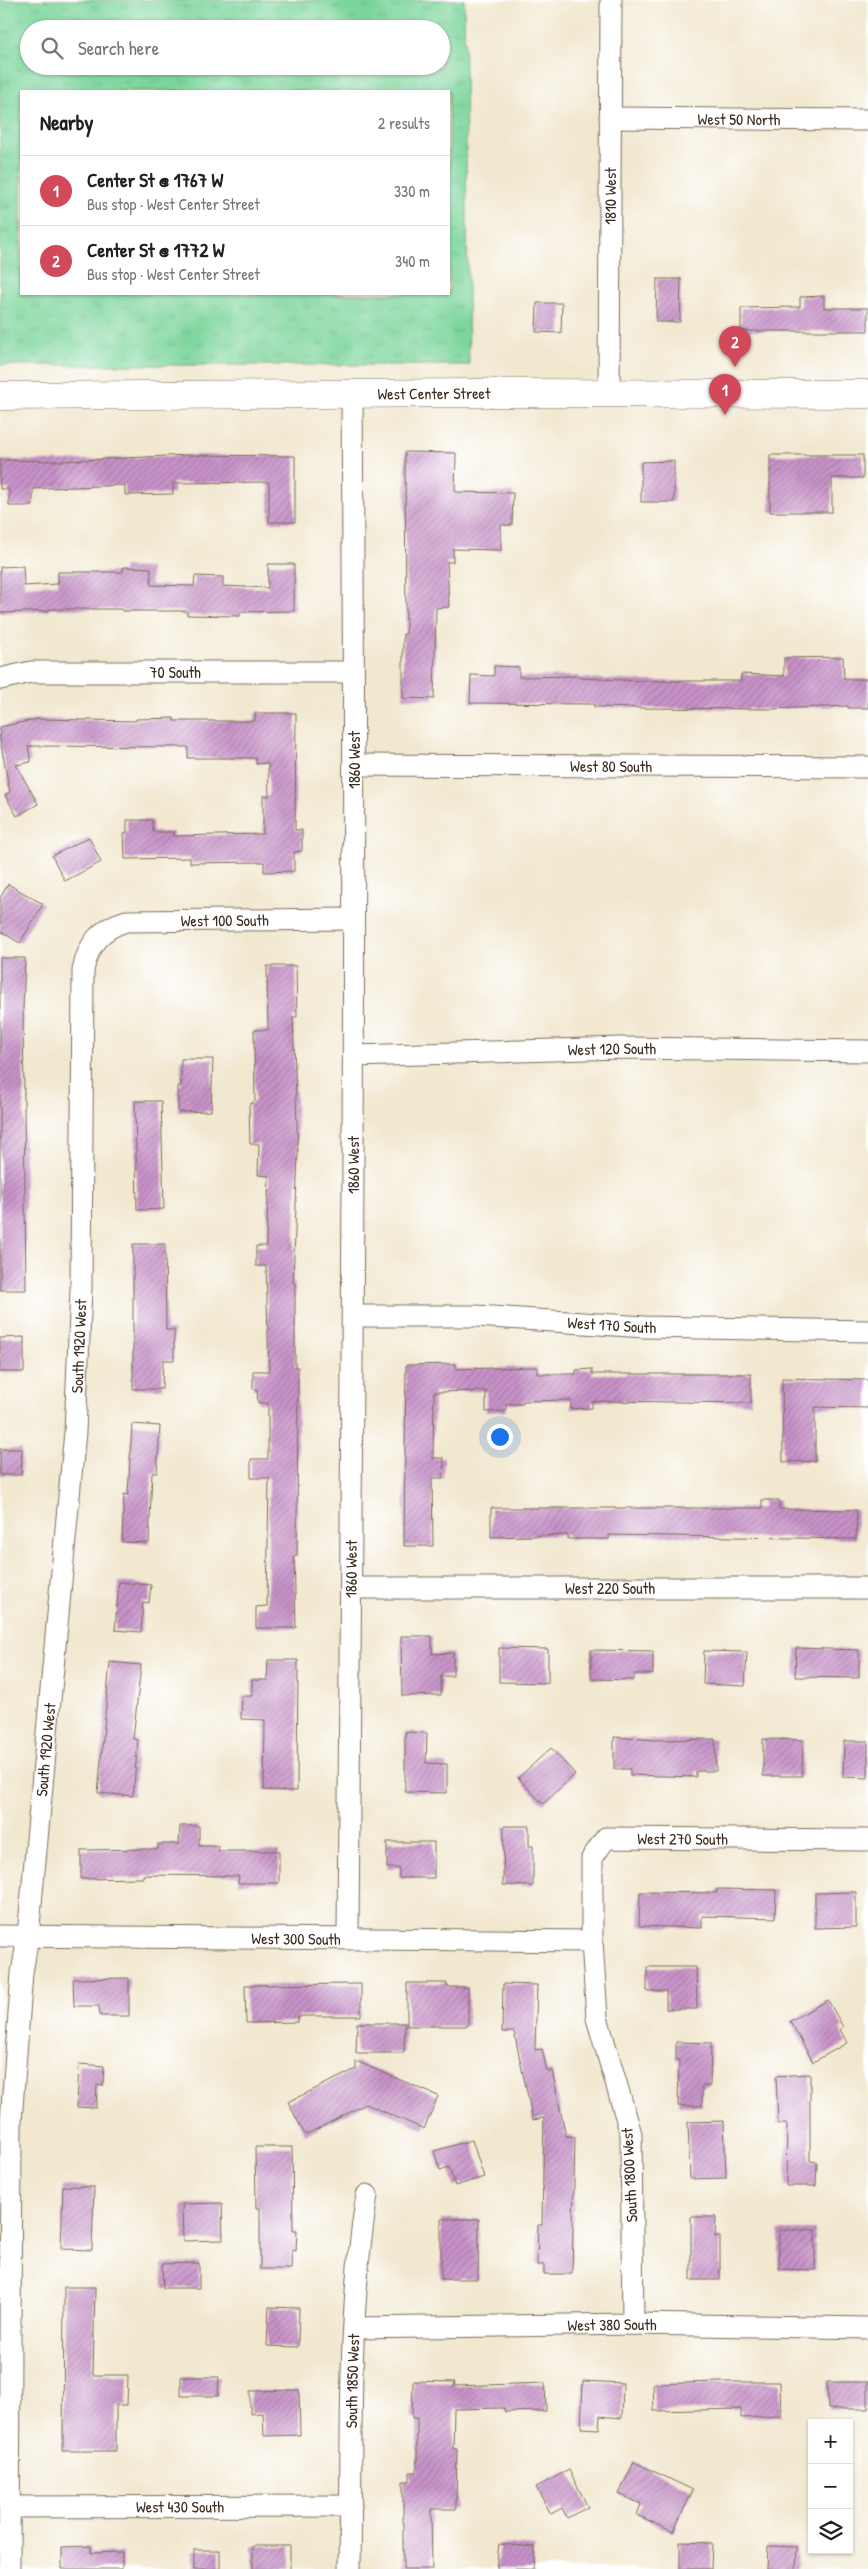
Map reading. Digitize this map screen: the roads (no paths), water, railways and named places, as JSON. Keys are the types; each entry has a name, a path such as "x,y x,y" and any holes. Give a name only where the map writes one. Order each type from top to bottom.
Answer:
{"main road":[{"name":"West Center Street","path":"0,396 352,393 868,394"}],"street":[{"name":"1810 West","path":"609,394 611,0"},
{"name":"West 50 North","path":"610,118 868,120"},
{"name":"1860 West","path":"348,1937 354,1316 352,393"},
{"name":"70 South","path":"0,679 31,672 353,672"},
{"name":"West 80 South","path":"354,765 868,767"},
{"name":"West 100 South","path":"100,934 112,926 126,922 353,919"},
{"name":"South 1920 West","path":"9,2569 11,2121 22,1973 28,1936 75,1432 81,1288 83,971 91,944 100,934"},
{"name":"West 120 South","path":"354,1056 621,1048 868,1051"},
{"name":"West 170 South","path":"354,1316 476,1316 645,1327 868,1331"},
{"name":"West 220 South","path":"351,1588 868,1588"},
{"name":"West 270 South","path":"592,1941 592,1858 606,1838 868,1840"},
{"name":"West 300 South","path":"0,1936 348,1937 592,1941"},
{"name":"South 1800 West","path":"592,1941 597,2018 631,2134 633,2324"},
{"name":"South 1850 West","path":"350,2569 354,2328 358,2246 367,2195"},
{"name":"West 380 South","path":"354,2328 633,2324 868,2328"},
{"name":"West 430 South","path":"9,2507 351,2506"}],"place":[{"name":"Center St @ 1772 W","path":"735,367"},
{"name":"Center St @ 1767 W","path":"725,415"}]}
